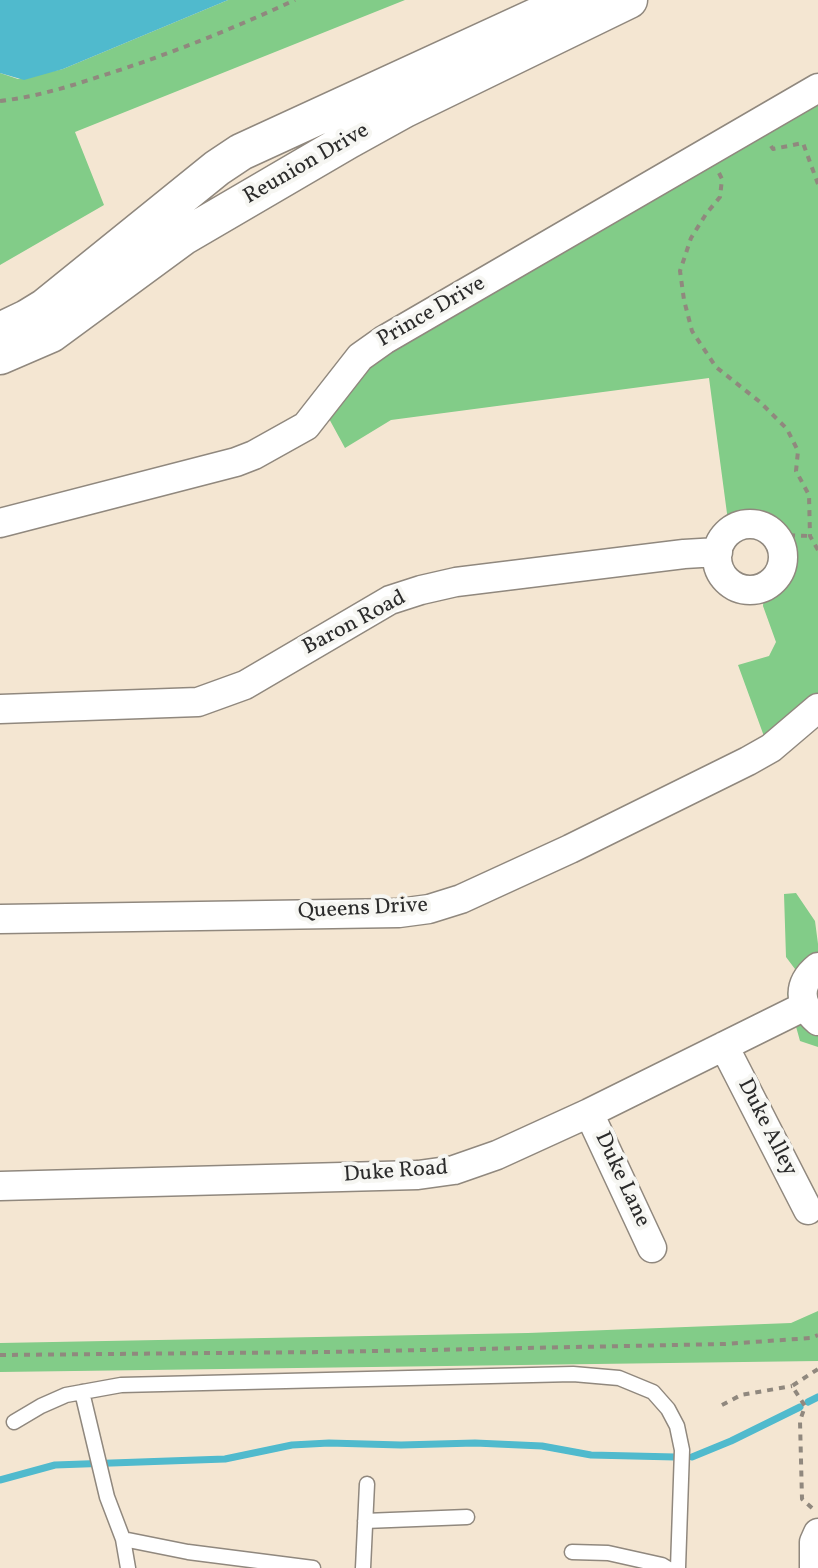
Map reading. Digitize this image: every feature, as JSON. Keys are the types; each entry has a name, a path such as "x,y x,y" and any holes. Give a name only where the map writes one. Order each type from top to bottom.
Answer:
{"street":[{"name":"Reunion Drive","path":"0,331 45,307 241,152 572,0"},
{"name":"Reunion Drive","path":"0,356 51,334 183,237 335,148 405,109 629,0"},
{"name":"Prince Drive","path":"0,523 236,462 273,445 306,426 360,357 384,340 818,88"},
{"path":"756,525 767,529 778,539 783,557 776,578 767,585 745,590 727,580 718,562 718,552 721,542 735,528 756,525"},
{"name":"Baron Road","path":"0,709 198,702 245,685 390,600 421,590 471,580 718,552"},
{"name":"Queens Drive","path":"0,919 399,913 429,909 461,899 556,855 748,761 771,748 818,708"},
{"name":"Duke Road","path":"0,1186 418,1175 454,1170 497,1155 589,1113 724,1046 811,1014 802,996 808,976 818,967"},
{"name":"Duke Alley","path":"724,1046 808,1210"},
{"name":"Duke Lane","path":"589,1113 652,1248"},
{"path":"814,1568 814,1542 818,1533"}],"lane":[{"path":"14,1422 66,1395 147,1383 573,1374 619,1378 653,1392 668,1409 677,1426 682,1450 678,1568"},
{"path":"82,1392 107,1497 123,1539 128,1568"},
{"path":"363,1568 367,1484"},
{"path":"365,1521 467,1517"},
{"path":"123,1539 188,1552 313,1568"},
{"path":"572,1552 608,1553 667,1568"}],"path":[{"path":"0,101 61,89 141,64 246,23 295,0"},
{"path":"759,123 773,149 803,143 818,184"},
{"path":"708,152 722,179 720,197 691,238 680,271 692,331 716,367 760,402 787,429 798,451 796,471 809,495 810,536 818,550"},
{"path":"778,539 786,535 810,536"},
{"path":"0,1355 710,1344 811,1338 818,1335"},
{"path":"722,1405 741,1395 792,1386 818,1369"},
{"path":"792,1386 805,1406 800,1421 802,1499 818,1514"}],"green space":[{"path":"228,0 405,0 75,132 104,205 0,265 0,73 18,79 63,69"},
{"path":"818,102 818,693 765,739 738,665 769,656 776,642 763,606 764,595 779,584 788,570 790,556 787,542 779,531 767,523 751,520 733,524 728,521 709,378 391,420 345,448 327,415 371,361"},
{"path":"796,893 815,921 818,944 818,1047 800,1041 787,994 795,969 786,957 784,894"},
{"path":"818,1311 818,1361 0,1372 0,1343 528,1333 791,1323"}],"water":[{"path":"0,0 228,0 63,69 24,80 0,73"}],"waterway":[{"path":"808,1402 818,1397"},
{"path":"692,1457 800,1407"},
{"path":"0,1480 55,1465 225,1459 292,1445 329,1443 475,1443 542,1446 591,1455 675,1457"}]}
